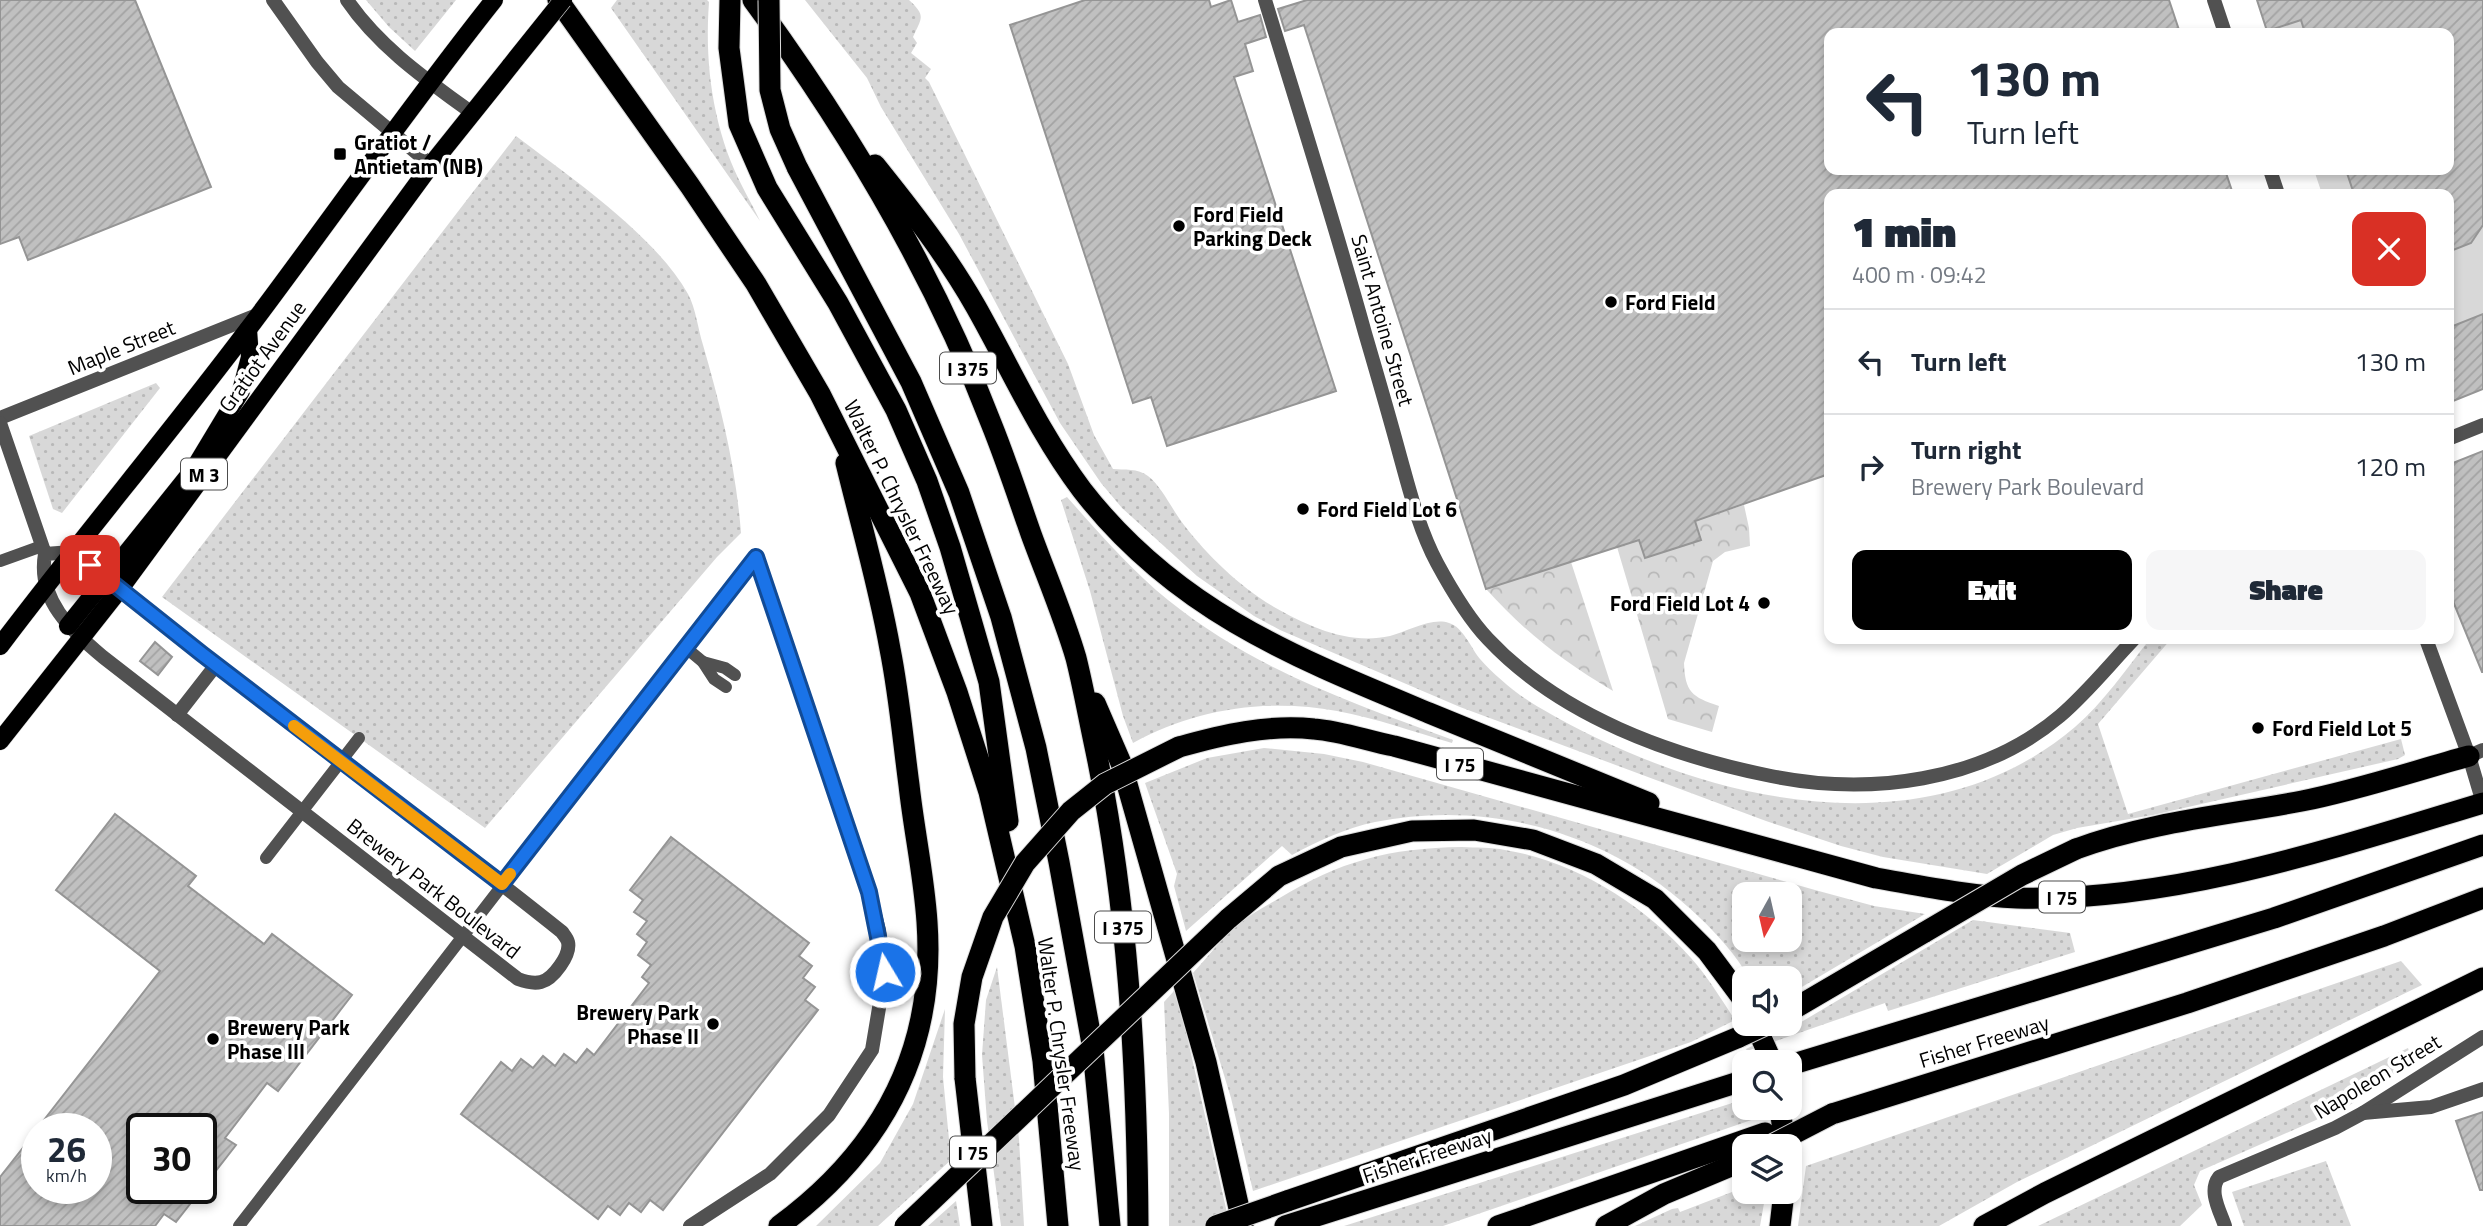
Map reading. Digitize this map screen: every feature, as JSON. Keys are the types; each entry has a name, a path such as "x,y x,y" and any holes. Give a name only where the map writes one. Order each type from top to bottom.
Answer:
{"highway":[{"name":"Walter P. Chrysler Freeway","path":"560,0 690,186 750,275 794,347 920,593 989,792 1024,946 1043,1061 1058,1226"},
{"path":"730,0 729,48 739,124 767,188 871,361 912,444 950,547 989,682 1024,946"},
{"name":"I 375","path":"753,0 822,98 901,232 960,350 991,422 1075,656 1103,785 1119,887 1132,1012 1138,1226"},
{"path":"769,0 771,90 780,129 797,167 911,382 954,481 990,580 1022,690 1059,862 1093,1049 1110,1226"},
{"path":"822,98 934,239 976,307 1040,428 1082,490 1118,531 1181,589 1242,629 1317,667 1738,840"},
{"path":"779,1226 827,1186 860,1151 876,1128 890,1104 912,1053 926,983 927,921 891,650 835,424"},
{"path":"1075,656 1121,763 1206,1062 1242,1226"},
{"name":"I 75","path":"982,1226 965,1079 964,1024 972,977 993,917 1025,863 1072,811 1105,784 1179,747 1260,729 1314,729 1394,746 1876,878 1944,890 2016,898 2099,896 2222,876 2384,833 2483,803"},
{"path":"1802,1004 2022,875 2076,849 2142,830 2306,800 2475,759"},
{"path":"905,1226 1228,919 1279,876 1341,847 1412,831 1474,830 1533,841 1596,864 1655,899 1707,951 1732,985"},
{"name":"Fisher Freeway","path":"1802,1061 2274,918 2483,845"},
{"name":"Fisher Freeway","path":"1781,1134 1832,1114 2187,1003 2360,944 2483,898"},
{"path":"1984,1226 2045,1193 2483,978"},
{"path":"1216,1226 1623,1085 1733,1036"},
{"path":"1752,1036 1763,1050"},
{"name":"Fisher Freeway","path":"1289,1225 1732,1084"},
{"path":"1498,1226 1732,1151"},
{"path":"1606,1226 1664,1194 1732,1165"},
{"path":"1780,1226 1783,1204"}],"main road":[{"name":"Gratiot Avenue","path":"0,646 252,322 494,0"},
{"name":"Gratiot Avenue","path":"0,741 74,632 560,0"},
{"path":"114,583 194,469 241,391 250,357 252,322"}],"street":[{"path":"273,0 338,87 431,165"},
{"path":"347,0 365,25 388,47 472,113"},
{"name":"Saint Antoine Street","path":"1265,0 1342,249 1416,513 1436,561 1460,602 1487,638 1524,671 1590,714 1647,740 1710,762 1770,776 1824,783 1865,784 1929,778 1966,768 2006,750 2060,716 2129,644"},
{"path":"2214,0 2223,28"},
{"name":"Maple Street","path":"0,421 252,322"},
{"path":"0,421 44,550 45,587 74,632"},
{"path":"2454,437 2483,425"},
{"path":"44,550 72,552"},
{"name":"Brewery Park Boulevard","path":"72,552 562,932 568,942 567,954 557,970 544,982 530,983 518,979 74,632"},
{"path":"690,1226 770,1174 829,1115 872,1050 885,972 869,892 756,557"},
{"path":"2428,644 2475,759 2483,803"},
{"path":"177,715 216,665"},
{"name":"Napoleon Street","path":"2224,1226 2214,1193 2215,1182 2224,1174 2364,1113 2483,1037"},
{"path":"2364,1113 2431,1107 2483,1089"}],"lane":[{"path":"0,561 44,550"},
{"path":"239,1226 756,557"},
{"path":"685,648 704,662 725,668 735,675"},
{"path":"704,662 714,679 726,687"},
{"path":"266,858 359,738"}],"green space":[{"path":"366,0 456,0 415,51 389,27"},
{"path":"617,0 709,2 708,43 714,103 734,169 760,221 611,8"},
{"path":"805,0 909,0 918,10 921,17 913,37 917,43 911,53 931,69 925,78 1068,364 1094,435 1113,469 1135,471 1148,476 1193,537 1225,570 1261,599 1301,621 1330,632 1360,638 1390,636 1435,622 1449,623 1463,633 1486,666 1517,693 1603,741 1670,768 1739,789 1810,801 1880,802 1949,792 2015,767 2086,717 2146,644 2167,644 2098,724 2128,814 2401,739 2405,755 2398,759 2153,815 2077,828 2053,835 1987,874 1883,857 1766,821 1460,707 1280,630 1254,616 1197,576 1122,508 1101,483 1060,423 959,234 881,107 867,78"},
{"path":"2257,0 2483,0 2483,389 2454,401 2454,189 2320,189 2316,175 2454,175 2454,28 2266,28"},
{"path":"516,136 610,208 633,229 655,250 688,294 727,438 741,533 717,557 485,828 162,597"},
{"path":"156,383 160,388 62,513 53,509 29,436"},
{"path":"1067,497 1141,576 1201,625 1304,682 1453,740 1452,743 1381,721 1337,711 1311,707 1258,706 1232,709 1181,722 1133,743 1061,500"},
{"path":"1744,505 1750,546 1725,552 1713,561 1684,663 1686,681 1692,692 1702,700 1719,706 1712,732 1668,719 1617,547 1639,540 1645,557 1695,521"},
{"path":"1571,562 1613,691 1545,645 1486,589"},
{"path":"1264,748 1324,754 1363,762 1787,882 1732,882 1732,952 1802,952 1802,886 1874,906 1925,914 1802,987 1802,966 1741,966 1713,931 1665,888 1629,864 1590,844 1507,820 1463,815 1419,816 1353,828 1292,855 1282,846 1186,931 1174,886 1177,874 1145,783 1207,758"},
{"path":"1436,848 1500,849 1531,856 1557,864 1607,888 1652,920 1691,958 1732,1016 1732,1022 1691,1042 1253,1191 1231,1098 1193,973 1245,919 1301,886 1366,859"},
{"path":"1973,920 2070,933 2075,952 1888,1011 1885,1003 1802,1032 1803,1021"},
{"path":"2401,961 2422,985 2017,1182 1939,1226 1798,1226 1806,1166"},
{"path":"997,967 1019,1139 1024,1226 1001,1226 987,1121 982,1055 986,1000"},
{"path":"1174,991 1187,1036 1230,1226 1169,1226 1169,1113 1164,1002"},
{"path":"945,1009 943,1077 951,1160 878,1226 816,1226 880,1163 913,1104"},
{"path":"1772,1036 1790,1036 1750,1050 1746,1049"},
{"path":"2408,1048 2412,1061 2350,1105 2200,1171 2194,1185 2202,1205 2180,1226 2038,1226"},
{"path":"1732,1103 1732,1120 1751,1120 1443,1226 1344,1226"},
{"path":"2326,1161 2351,1226 2244,1226 2232,1192"},
{"path":"1732,1192 1732,1204 1764,1204 1760,1226 1635,1226 1672,1209 1678,1208 1680,1212"},
{"path":"956,1201 960,1226 928,1226"}],"building":[{"path":"0,0 135,0 211,187 28,260 19,237 0,244"},
{"name":"Ford Field Parking Deck","path":"1085,0 1209,0 1211,7 1231,0 1238,22 1260,15 1266,37 1245,44 1253,71 1234,77 1336,391 1167,446 1151,397 1133,403 1010,25"},
{"name":"Ford Field","path":"1307,0 2169,0 2178,28 1824,28 1824,175 2227,175 2231,189 1824,189 1824,476 1695,521 1701,540 1645,558 1639,540 1486,589 1304,25 1285,31 1278,9"},
{"path":"2257,0 2483,0 2483,225 2471,243 2454,250 2454,189 2352,189 2348,175 2454,175 2454,28 2303,28 2301,20 2276,28 2266,28"},
{"path":"2483,314 2483,389 2454,401 2454,326"},
{"path":"2483,451 2483,672 2454,604 2454,463"},
{"path":"155,642 172,657 158,675 140,661"},
{"name":"Brewery Park Phase III","path":"115,814 196,876 188,886 264,944 272,934 352,995 278,1091 267,1083 225,1138 236,1145 217,1169 217,1113 126,1113 126,1204 190,1204 176,1222 164,1214 155,1226 0,1226 0,1177 21,1150 21,1204 112,1204 112,1113 49,1113 160,971 56,890"},
{"name":"Brewery Park Phase II","path":"671,837 809,943 799,956 812,966 803,978 815,987 805,1000 818,1010 663,1210 650,1200 641,1212 629,1203 620,1215 608,1206 598,1219 461,1114 501,1062 512,1071 521,1059 533,1068 543,1056 555,1066 564,1054 576,1063 587,1049 594,1055 649,983 642,977 651,965 638,955 647,942 637,934 647,921 634,912 643,900 630,890"},
{"path":"2483,1112 2483,1190 2480,1190 2456,1121"}],"slow traffic":[{"path":"294,726 502,884 510,874"}],"place":[{"name":"Gratiot / Antietam (NB)","path":"340,154"},
{"name":"Ford Field Parking Deck","path":"1179,226"},
{"name":"Ford Field","path":"1611,302"},
{"name":"Ford Field Lot 6","path":"1303,509"},
{"name":"Ford Field Lot 4","path":"1764,603"},
{"name":"Ford Field Lot 5","path":"2258,728"},
{"name":"Brewery Park Phase II","path":"713,1024"},
{"name":"Brewery Park Phase III","path":"213,1039"}],"route":[{"path":"90,565 142,608 502,884 756,557 869,892 885,972"}]}
